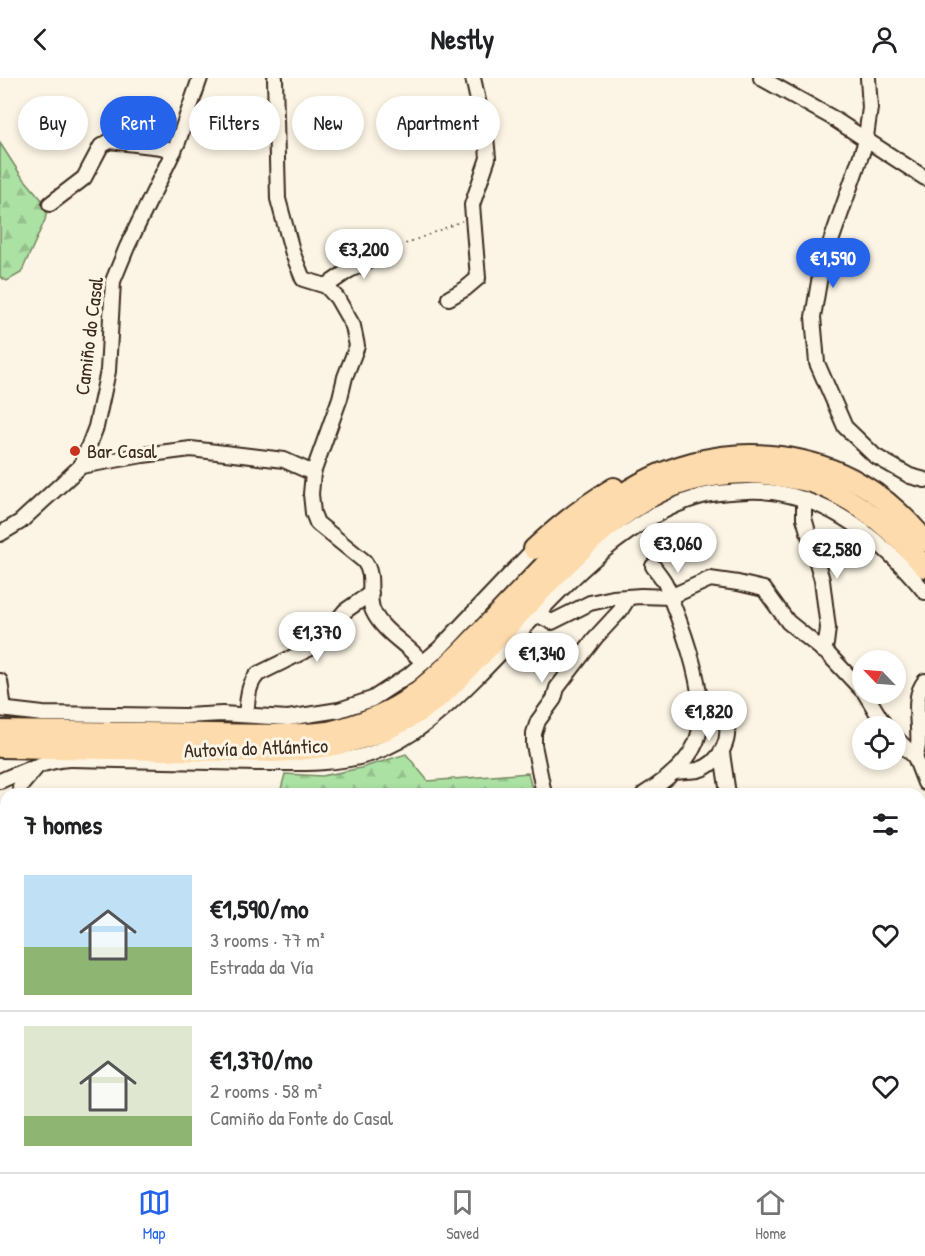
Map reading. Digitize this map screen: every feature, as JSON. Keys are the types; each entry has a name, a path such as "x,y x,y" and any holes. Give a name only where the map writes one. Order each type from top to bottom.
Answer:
{"highway":[{"name":"Autovía do Atlántico","path":"0,731 283,735 328,732 380,716 404,701 445,669 581,528 613,501 639,484 671,470 710,458 762,454 809,461 847,475 877,494 915,528 925,541"},
{"path":"534,549 551,532 593,500 644,472 678,461 710,458"},
{"name":"Autovía do Atlántico","path":"0,747 273,752 339,746 359,740 401,723 428,706 452,685 561,570 609,526 645,500 677,485 743,472 772,474 817,484 862,506 900,538 925,567"},
{"path":"104,760 142,750"},
{"path":"204,751 286,763"}],"street":[{"name":"Camiño do Casal","path":"0,534 20,522 81,466 96,427 108,371 113,281 174,151 200,78"},
{"path":"275,78 278,199 293,254 303,279 326,286 337,298 353,326 357,346 313,473 311,494 313,513 317,523 364,561 370,569 373,611 384,626 413,650 423,663"},
{"path":"449,298 465,290 478,278 472,204 488,158 486,137 473,78"},
{"path":"761,78 866,139 925,178"},
{"path":"868,78 870,108 866,139 821,270 813,317 817,363 845,427 875,456 910,476 925,480"},
{"path":"50,204 84,178 101,146 110,141 161,147 174,151"},
{"path":"326,286 348,270 388,250"},
{"path":"81,466 191,449 284,460 313,473"},
{"path":"13,784 39,765 54,760 286,763 335,760 370,754 407,737 443,711 576,577 621,536 657,513 705,495 741,491 778,492 822,505 865,531 885,548 925,592"},
{"path":"804,499 804,518 822,580 828,628 826,644 822,650"},
{"path":"0,681 2,705 43,714 185,716 222,714 288,718 339,710 372,699 409,675 440,648 534,549"},
{"path":"652,788 681,766 694,746 698,734 698,698 691,656 667,586 653,566"},
{"path":"538,615 552,622 590,603 613,598 670,597 710,579 764,589 788,622 822,650 852,680"},
{"path":"246,715 249,688 258,674 310,648 324,637 345,611 371,593"},
{"path":"543,788 534,745 534,733 538,721 554,699 557,688 629,597"},
{"path":"915,757 920,749 924,729 919,695 925,681"},
{"path":"698,698 722,714 726,729 722,753 727,788"},
{"path":"906,748 915,757 925,783"},
{"path":"675,772 698,770 711,763 722,753"}],"path":[{"path":"388,250 439,231 472,215"}],"green space":[{"path":"0,143 20,174 48,207 45,220 21,273 7,281 0,277"},
{"path":"406,754 428,781 528,773 532,788 281,788 285,774 322,776 361,768"}],"place":[{"name":"Bar Casal","path":"75,451"}]}
